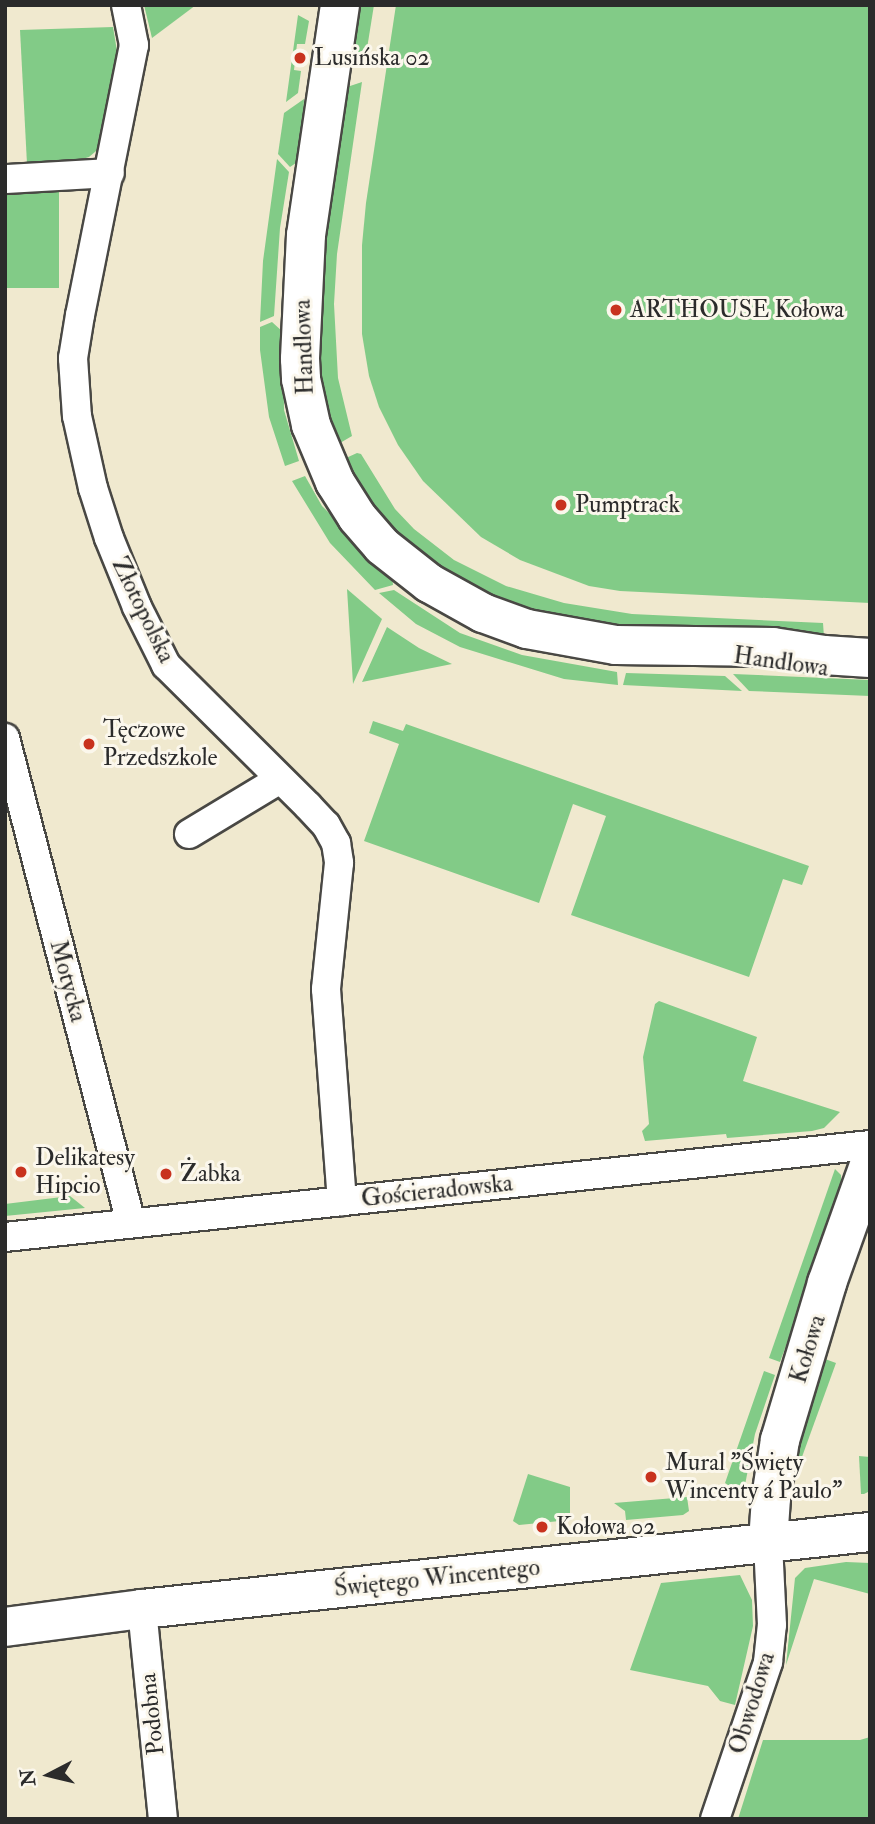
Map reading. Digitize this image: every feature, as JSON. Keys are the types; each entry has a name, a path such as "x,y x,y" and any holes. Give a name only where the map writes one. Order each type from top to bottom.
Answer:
{"street":[{"name":"Złotopolska","path":"126,5 134,46 73,358 77,415 93,488 128,587 166,665 326,825 336,843 339,863 326,989 342,1201"},
{"name":"Handlowa","path":"340,5 309,209 300,339 305,403 335,482 357,517 382,546 412,571 466,605 527,629 572,639 692,649 805,667 870,671"},
{"path":"5,179 110,173"},
{"name":"Handlowa","path":"692,649 773,647 824,655 870,657"},
{"name":"Motycka","path":"5,738 131,1223"},
{"path":"189,834 280,779"},
{"name":"Gościeradowska","path":"5,1237 870,1145"},
{"name":"Kołowa","path":"768,1542 771,1498 780,1440 827,1283 870,1161"},
{"name":"Świętego Wincentego","path":"5,1627 142,1609 870,1532"},
{"name":"Obwodowa","path":"715,1819 768,1662 772,1625 768,1542"},
{"name":"Podobna","path":"142,1609 163,1819"}],"green space":[{"path":"144,5 196,5 152,38"},
{"path":"359,5 374,5 365,61 353,50"},
{"name":"ARTHOUSE Kołowa","path":"396,5 870,5 870,603 620,591 589,586 520,560 481,537 423,481 398,445 379,407 369,376 362,334 362,245 366,203"},
{"path":"298,15 309,21 305,44 297,44 294,70 301,71 298,93 286,102"},
{"path":"113,27 121,75 102,146 89,157 79,160 27,164 20,30"},
{"path":"362,82 337,254 334,304 338,378 352,436 340,443 319,386 315,310 337,141 347,87"},
{"path":"304,99 302,159 290,167 278,154 284,113"},
{"path":"277,159 289,172 280,228 274,316 260,322 263,261"},
{"path":"5,192 59,192 59,288 5,288"},
{"path":"272,322 283,332 284,410 299,461 285,466 269,417 260,350 260,327"},
{"path":"361,454 395,509 414,529 454,560 506,586 564,603 632,614 823,623 824,637 629,632 488,601 402,541 370,504 360,486 346,458"},
{"path":"305,476 322,506 392,575 393,585 375,590 330,543 292,481"},
{"path":"347,589 382,619 353,684"},
{"path":"394,590 460,633 522,655 617,672 618,685 564,679 460,647 416,624 379,593"},
{"path":"387,627 419,648 452,664 362,682"},
{"path":"626,673 725,676 742,691 623,685"},
{"path":"733,674 870,680 870,696 749,691"},
{"path":"373,721 403,731 406,724 809,866 802,885 783,879 749,977 571,915 606,816 573,804 539,903 364,841 399,744 369,733"},
{"path":"659,1001 757,1037 743,1081 840,1112 824,1128 812,1131 727,1138 726,1134 645,1141 642,1131 649,1124 643,1057 655,1004"},
{"path":"835,1169 841,1175 841,1196 780,1362 769,1358"},
{"path":"70,1196 85,1208 5,1216 5,1204"},
{"path":"825,1359 836,1363 794,1479 793,1449"},
{"path":"764,1371 775,1375 755,1434 743,1495 725,1483"},
{"path":"859,1456 870,1457 870,1491 864,1494 861,1494"},
{"path":"528,1474 570,1487 570,1520 519,1525 513,1521"},
{"path":"687,1497 689,1511 683,1515 626,1520 625,1511 614,1503"},
{"path":"846,1562 870,1563 870,1594 814,1579 786,1665 795,1578 805,1568"},
{"path":"740,1575 752,1600 753,1626 735,1705 720,1701 708,1686 630,1670 661,1583"},
{"path":"870,1737 870,1819 738,1819 763,1740 860,1740"}],"place":[{"name":"Lusińska 02","path":"300,58"},
{"name":"ARTHOUSE Kołowa","path":"616,310"},
{"name":"Pumptrack","path":"561,505"},
{"name":"Tęczowe Przedszkole","path":"89,744"},
{"name":"Delikatesy Hipcio","path":"21,1172"},
{"name":"Żabka","path":"166,1174"},
{"name":"Mural \"Święty Wincenty á Paulo\"","path":"651,1477"},
{"name":"Kołowa 02","path":"542,1527"}]}
